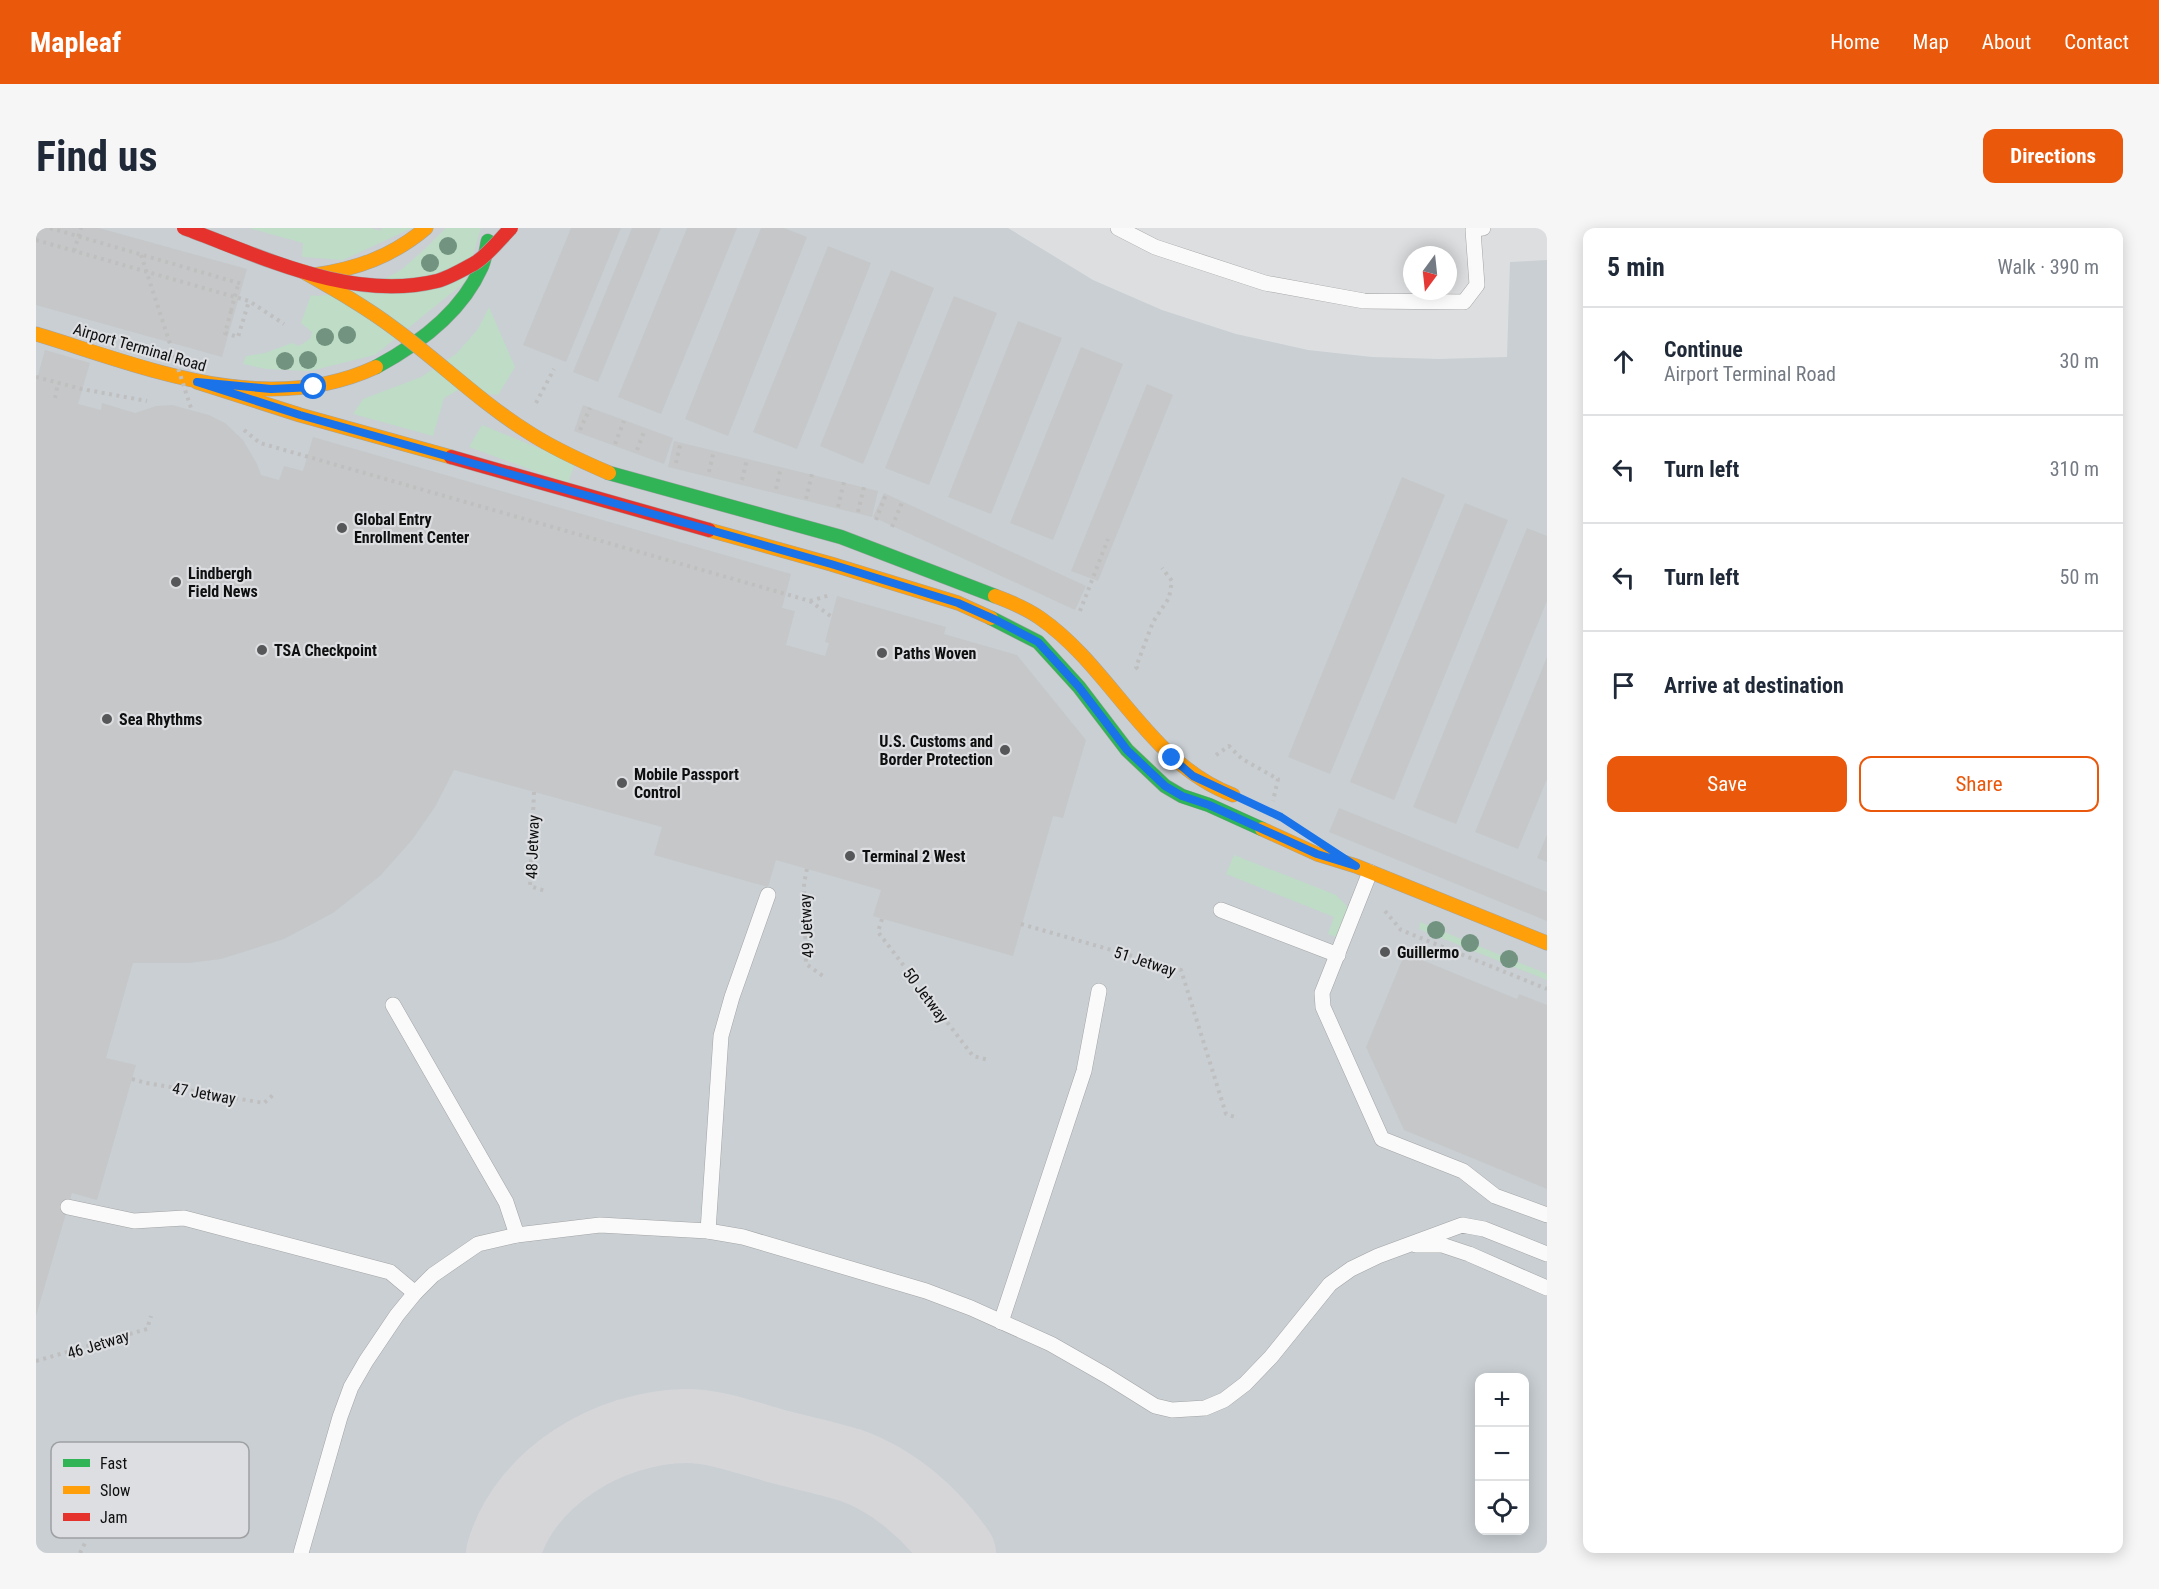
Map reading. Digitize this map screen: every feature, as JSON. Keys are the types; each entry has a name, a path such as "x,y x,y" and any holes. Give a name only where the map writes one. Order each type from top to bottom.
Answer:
{"main road":[{"path":"184,228 302,271 371,285 405,288 445,280 470,268 500,243 511,228"},
{"path":"230,241 246,256 265,267 284,273 314,275 336,273 374,261 394,252 426,228"},
{"name":"Airport Terminal Road","path":"36,334 197,382 297,389 337,383 368,372 404,353 432,330 481,271 491,228"},
{"path":"302,271 382,319 513,423 567,456 609,473 841,537 1037,614 1063,635 1113,689 1164,750 1181,766 1205,783 1244,800"},
{"path":"197,382 300,415 831,564 958,603 1038,642 1079,687 1127,750 1165,786 1182,796 1209,805 1317,854 1363,869 1547,943"},
{"path":"1310,835 1363,869"}],"lane":[{"path":"215,228 230,241"},
{"path":"220,228 230,241"},
{"path":"1118,228 1155,247 1265,283 1364,301 1464,302 1477,285 1473,230 1484,228"},
{"path":"1363,869 1338,955 1322,993 1323,1007 1382,1139 1463,1171 1495,1196 1547,1215"},
{"path":"708,1231 721,1036 732,997 768,895"},
{"path":"1221,910 1338,955"},
{"path":"1001,1322 1084,1071 1099,991"},
{"path":"393,1005 506,1202 518,1235"},
{"path":"68,1207 134,1221 184,1218 390,1272 415,1293"},
{"path":"301,1553 340,1417 351,1387 378,1343 415,1293 433,1275 478,1244 518,1235 600,1225 708,1231 742,1237 926,1291 971,1308 1051,1344 1155,1406 1172,1410 1205,1407 1224,1400 1245,1384 1271,1357 1330,1284 1351,1269 1378,1256 1462,1225 1484,1228 1547,1254"},
{"path":"1410,1245 1442,1245 1469,1254 1547,1288"}],"path":[{"path":"50,228 248,286"},
{"path":"74,251 81,228"},
{"path":"36,240 249,301 284,324"},
{"path":"141,255 192,407 181,404"},
{"path":"238,284 225,333 238,337 249,301"},
{"path":"36,377 136,400 157,401"},
{"path":"55,398 58,383"},
{"path":"579,434 590,408"},
{"path":"614,447 624,421"},
{"path":"236,423 260,443 810,600 832,617"},
{"path":"635,456 645,429"},
{"path":"674,469 681,441"},
{"path":"708,478 714,450"},
{"path":"741,487 747,459"},
{"path":"774,495 781,467"},
{"path":"805,502 812,474"},
{"path":"837,510 844,482"},
{"path":"857,516 864,487"},
{"path":"875,520 886,494"},
{"path":"892,527 903,501"},
{"path":"1143,676 1136,667 1153,622 1169,598 1172,581 1162,568"},
{"path":"1209,760 1229,746 1242,759 1278,779 1272,804 1281,808"},
{"name":"48 Jetway","path":"534,792 530,886 545,891"},
{"name":"49 Jetway","path":"807,869 804,883 806,964 823,976"},
{"name":"50 Jetway","path":"882,919 878,932 973,1056 988,1060"},
{"name":"51 Jetway","path":"1022,924 1181,970 1226,1114 1239,1118"},
{"name":"47 Jetway","path":"132,1079 264,1103 273,1095"},
{"name":"46 Jetway","path":"36,1361 147,1329 151,1316"},
{"path":"80,1553 86,1541"}],"shaded area":[{"path":"36,228 1008,228 1093,280 1162,310 1236,334 1308,350 1372,357 1439,359 1507,357 1510,262 1547,260 1547,1553 36,1553"}],"green space":[{"path":"249,228 371,228 381,231 382,228 412,228 343,260 302,257 303,243"},
{"path":"446,228 481,228 465,282 375,355 310,371 266,369 243,364 246,356 265,353 292,343 299,346 310,339 312,332 301,323 311,295 364,290 401,270"},
{"path":"489,307 515,367 498,395 458,390 444,398 433,436 353,414 363,399 421,377 456,354 478,329"},
{"path":"482,425 575,463 568,483 469,447"},
{"path":"1234,855 1336,895 1348,907 1336,937 1328,934 1334,917 1226,874"},
{"path":"1420,922 1547,974 1547,980 1419,929"}],"building":[{"path":"36,228 99,228 247,269 222,357 36,305"},
{"path":"571,228 621,228 566,362 523,345"},
{"path":"632,228 661,228 598,382 573,372"},
{"path":"687,228 737,228 661,414 618,397"},
{"path":"761,228 784,228 807,237 728,436 685,419"},
{"path":"828,246 871,263 797,449 753,432"},
{"path":"891,270 934,288 863,464 820,446"},
{"path":"954,296 997,313 929,485 885,468"},
{"path":"1018,321 1062,338 991,514 948,497"},
{"path":"1081,347 1123,364 1053,540 1010,523"},
{"name":"Terminal 2 West","path":"45,350 90,363 78,404 101,410 102,403 135,413 156,406 172,405 209,415 225,423 243,440 261,475 279,480 284,466 303,471 313,437 791,574 782,608 795,611 786,645 825,656 829,643 825,642 837,596 946,627 944,634 1017,655 1086,740 1063,818 1053,816 1013,956 873,916 881,890 776,860 768,887 654,855 662,827 454,770 435,807 412,840 380,876 333,913 284,939 221,959 189,963 133,963 106,1058 136,1065 97,1200 72,1193 36,1316 36,382"},
{"path":"1147,384 1173,395 1098,581 1071,571"},
{"path":"583,405 673,438 664,464 574,431"},
{"path":"674,441 878,491 872,517 668,467"},
{"path":"1402,477 1445,495 1330,774 1288,757"},
{"path":"884,493 1086,586 1075,610 873,517"},
{"path":"1465,503 1508,520 1394,800 1350,782"},
{"path":"1527,528 1547,536 1547,601 1456,824 1413,807"},
{"path":"1547,657 1547,779 1518,849 1475,832"},
{"path":"1339,808 1547,892 1547,921 1329,832"},
{"path":"1547,835 1547,862 1537,858"},
{"path":"1405,953 1517,999 1519,994 1547,1005 1547,1189 1404,1130 1366,1047"}],"taxiway":[{"path":"503,1553 514,1525 530,1501 551,1479 574,1461 600,1446 628,1435 686,1426 710,1428 841,1462 867,1472 912,1501 937,1525 959,1553"}],"traffic: fast":[{"path":"376,367 407,349 450,313 472,284 482,265 488,241"},
{"path":"609,473 841,537 995,596"},
{"path":"991,618 1038,642 1079,687 1127,750 1165,786 1182,796 1209,805 1262,829"}],"traffic: slow":[{"path":"314,275 374,260 401,246 426,228"},
{"path":"302,271 350,298 384,321 493,408 528,432 609,473"},
{"path":"36,334 162,373 248,388 291,388 334,382 376,367"},
{"path":"197,382 300,415 451,457"},
{"path":"709,530 958,603 991,618"},
{"path":"995,596 1040,618 1089,662 1154,738 1177,761 1203,780 1233,795"},
{"path":"1262,829 1317,854 1356,866 1547,943"}],"traffic: jam":[{"path":"184,228 308,273 373,286 405,286 437,281 451,276 485,256 511,228"},
{"path":"451,457 709,530"}],"place":[{"name":"Global Entry Enrollment Center","path":"342,528"},
{"name":"Lindbergh Field News","path":"176,582"},
{"name":"TSA Checkpoint","path":"262,650"},
{"name":"Paths Woven","path":"882,653"},
{"name":"Sea Rhythms","path":"107,719"},
{"name":"U.S. Customs and Border Protection","path":"1005,750"},
{"name":"Mobile Passport Control","path":"622,783"},
{"name":"Terminal 2 West","path":"850,856"},
{"name":"Guillermo","path":"1385,952"}],"route":[{"path":"314,387 271,389 197,382 300,415 831,564 958,603 1038,642 1079,687 1127,750 1165,786 1182,796 1209,805 1317,854 1356,866 1281,817 1193,776 1172,758"}]}
